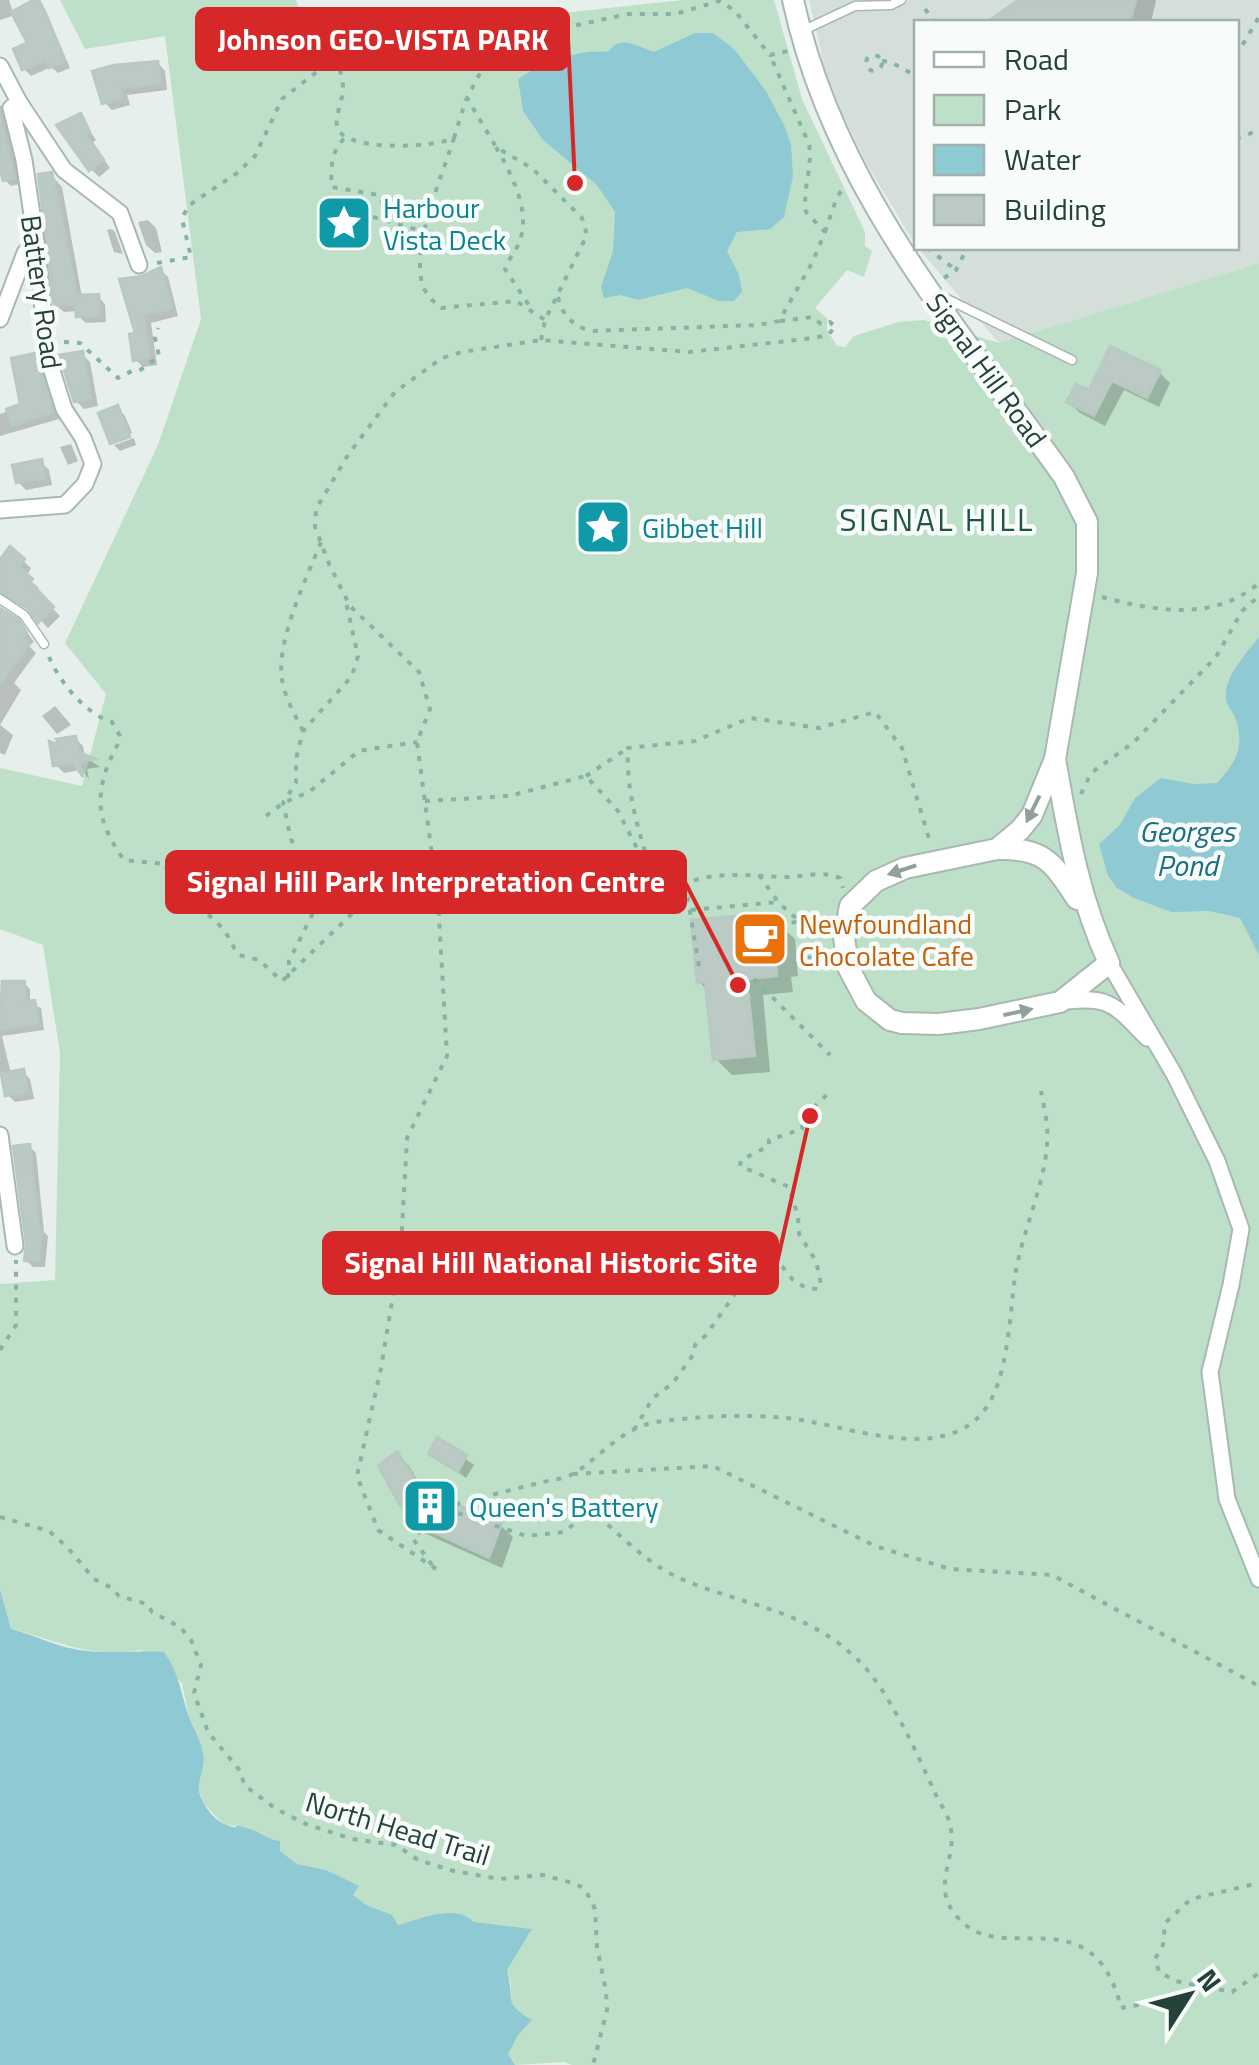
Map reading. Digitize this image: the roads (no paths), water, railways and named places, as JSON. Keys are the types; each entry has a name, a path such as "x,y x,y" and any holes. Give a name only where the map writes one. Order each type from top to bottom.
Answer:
{"street":[{"name":"Signal Hill Road","path":"793,0 815,82 844,150 886,228 1078,501 1089,535 1055,758 1028,822 996,849 884,876 861,892 850,906 844,937 848,967 866,1001 876,1011 902,1023 979,1019 1093,998 1113,1004 1167,1058"},
{"name":"Battery Road","path":"0,66 19,102 11,108 24,160 46,347 64,409 90,452 91,476 65,505 0,510"},
{"path":"19,102 64,170 120,213 139,266"},
{"path":"0,319 25,254 36,242"},
{"name":"Signal Hill Road","path":"1055,758 1076,878 1089,918 1110,963 1167,1058 1217,1161 1241,1229 1210,1372 1228,1499 1259,1579"},
{"path":"996,849 1026,850 1047,859 1089,918"},
{"path":"1060,1002 1110,963"},
{"path":"0,1135 16,1246"}],"lane":[{"path":"800,32 855,6 891,5 902,0"},
{"path":"928,290 1072,360"},
{"path":"0,598 24,616 44,644"}],"water":[{"path":"695,33 713,33 734,49 766,91 784,125 791,144 793,176 784,217 770,229 737,232 727,251 739,275 742,292 734,301 719,301 687,288 638,300 620,295 604,298 601,287 613,251 615,212 597,185 543,140 523,111 518,79 573,55 608,52 624,43 654,52"},
{"name":"Georges Pond","path":"1259,637 1259,955 1240,918 1209,911 1171,912 1117,888 1108,876 1099,844 1120,825 1135,798 1161,778 1194,784 1217,783 1229,769 1239,739 1236,720 1227,702 1228,682"},
{"path":"0,1589 11,1629 85,1651 164,1652 202,1749 201,1796 219,1821 280,1841 280,1851 297,1864 326,1870 359,1886 353,1895 392,1915 398,1925 448,1913 466,1916 474,1922 532,1929 507,1970 513,2004 532,2020 508,2054 515,2065 0,2065"}],"place":[{"name":"Johnson GEO-VISTA PARK","path":"575,183"},
{"name":"Harbour Vista Deck","path":"344,223"},
{"name":"Gibbet Hill","path":"603,527"},
{"name":"Newfoundland Chocolate Cafe","path":"760,939"},
{"name":"Signal Hill Park Interpretation Centre","path":"738,985"},
{"name":"Signal Hill National Historic Site","path":"810,1116"},
{"name":"Queen's Battery","path":"430,1506"}],"district":[{"name":"SIGNAL HILL","path":"937,519"}]}
